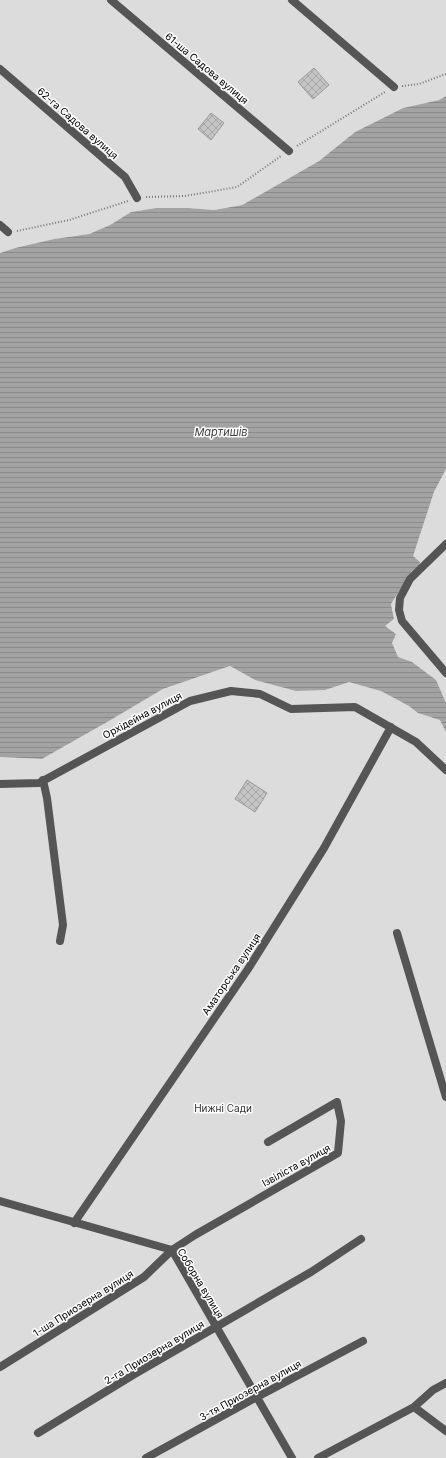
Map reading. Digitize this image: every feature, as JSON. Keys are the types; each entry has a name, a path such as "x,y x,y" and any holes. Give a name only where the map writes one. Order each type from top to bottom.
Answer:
{"street":[{"name":"61-ша Садова вулиця","path":"111,0 289,151"},
{"path":"292,0 394,87"},
{"name":"62-га Садова вулиця","path":"0,68 124,177 137,198"},
{"path":"0,225 8,232"},
{"path":"446,544 410,579 400,598 398,610 402,621 446,673"},
{"name":"Орхідейна вулиця","path":"0,784 39,782 190,701 231,691 260,694 291,709 356,707 416,742 446,770"},
{"name":"Аматорська вулиця","path":"74,1223 252,962 324,848 391,727"},
{"path":"43,780 47,798 63,925 60,941"},
{"path":"397,933 446,1097"},
{"name":"Ізвіліста вулиця","path":"172,1250 253,1201 338,1153 341,1121 337,1102 268,1142"},
{"name":"Соборна вулиця","path":"0,1201 172,1250 292,1458"},
{"name":"2-га Приозерна вулиця","path":"38,1433 216,1326 311,1272 362,1239"},
{"name":"1-ша Приозерна вулиця","path":"0,1367 144,1277 172,1250"},
{"name":"3-тя Приозерна вулиця","path":"146,1458 363,1341"},
{"path":"318,1458 414,1407 434,1390 446,1383"},
{"path":"414,1407 446,1431"}],"path":[{"path":"8,232 21,231 69,220 137,198 185,196 237,187 289,151 394,87 419,84 446,74"}],"green space":[{"path":"0,0 446,0 446,96 439,100 403,108 355,132 319,161 242,205 214,210 156,208 131,212 110,225 89,234 54,239 0,253"},
{"name":"Нижні Сади","path":"446,469 446,1458 0,1458 0,757 42,759 163,689 230,666 255,680 385,626 394,619 391,604 412,571 412,556 434,492"}],"water":[{"name":"Мартишів","path":"446,96 446,469 434,492 413,556 420,562 418,568 412,571 391,604 394,619 385,626 396,634 392,643 398,657 412,662 436,680 446,703 446,732 440,720 418,713 409,706 381,691 349,682 325,690 296,691 255,680 230,666 163,689 42,759 0,757 0,253 54,239 89,234 110,225 131,212 156,208 214,210 242,205 319,161 355,132 403,108 439,100"}],"building":[{"path":"314,68 329,85 313,99 298,82"},
{"path":"211,113 224,123 211,140 198,129"},
{"path":"247,780 267,793 255,812 235,799"}]}
